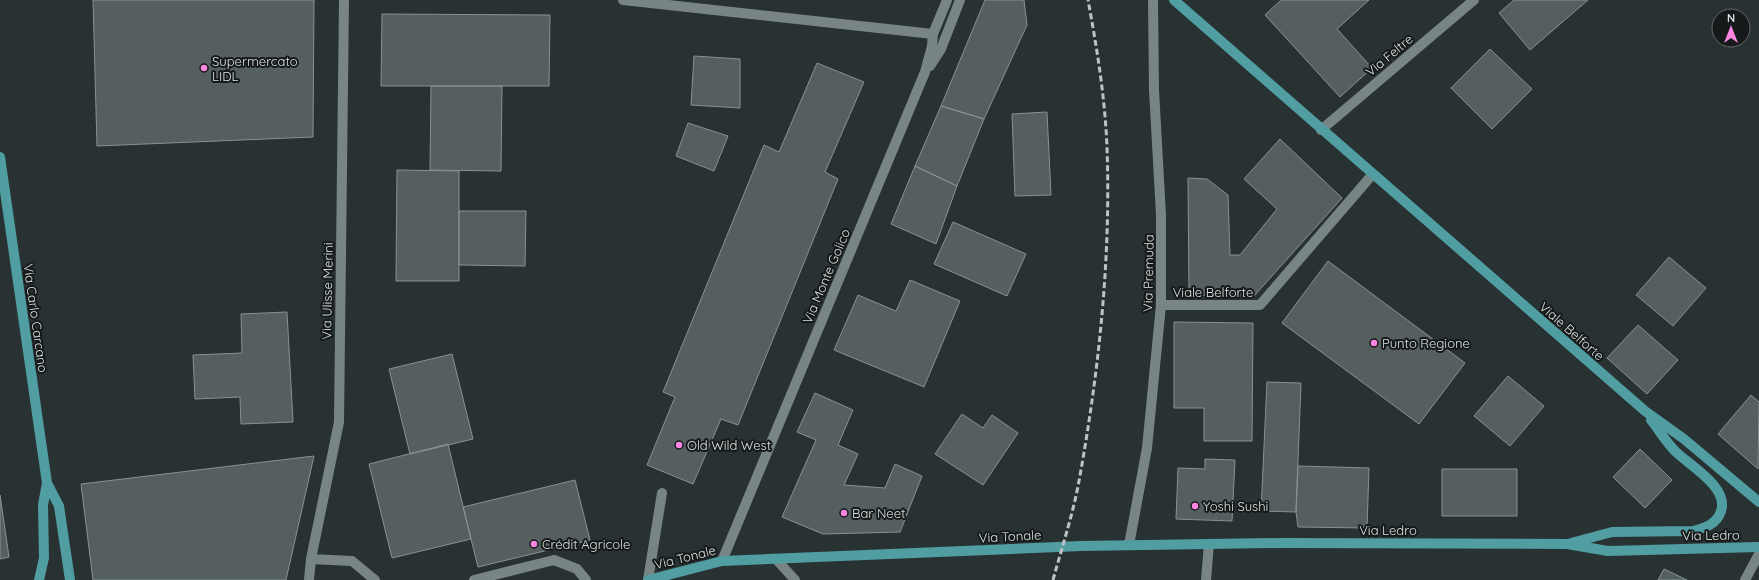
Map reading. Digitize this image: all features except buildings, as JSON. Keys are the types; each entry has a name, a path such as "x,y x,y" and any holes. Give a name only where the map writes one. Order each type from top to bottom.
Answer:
{"main road":[{"name":"Viale Belforte","path":"1174,0 1372,175 1645,412 1684,439 1759,502"},
{"name":"Via Carlo Carcano","path":"0,157 47,483 43,505 44,558 39,580"},
{"name":"Via Ledro","path":"1567,544 1612,532 1693,531 1705,528 1720,516 1723,507 1722,499 1715,485 1674,451 1645,412"},
{"name":"Via Carlo Carcano","path":"47,483 59,506 70,580"},
{"name":"Via Tonale","path":"648,580 722,561 1129,545 1209,544"},
{"name":"Via Ledro","path":"1209,544 1567,544 1608,551 1759,547"}],"street":[{"name":"Via Ulisse Merini","path":"309,580 311,559 339,422 344,0"},
{"path":"622,0 933,34"},
{"name":"Via Monte Golico","path":"722,561 925,72 932,46 933,34 947,0"},
{"path":"925,72 941,50 960,0"},
{"name":"Via Premuda","path":"1129,545 1147,448 1161,306 1161,215 1154,90 1153,0"},
{"name":"Via Feltre","path":"1321,130 1474,0"},
{"name":"Viale Belforte","path":"1161,306 1260,306 1372,175"},
{"path":"648,580 662,493"},
{"path":"1206,580 1209,544"},
{"path":"1745,580 1759,554"},
{"path":"311,559 352,562 374,580"},
{"path":"776,559 795,580"},
{"path":"479,579 554,560 577,569 586,580"}],"railway":[{"path":"1053,580 1074,506 1086,440 1098,356 1105,272 1108,189 1106,129 1100,73 1088,0"}],"place":[{"name":"Supermercato LIDL","path":"204,68"},
{"name":"Punto Regione","path":"1374,343"},
{"name":"Old Wild West","path":"679,445"},
{"name":"Yoshi Sushi","path":"1195,506"},
{"name":"Bar Neet","path":"844,513"},
{"name":"Crédit Agricole","path":"534,544"}]}
